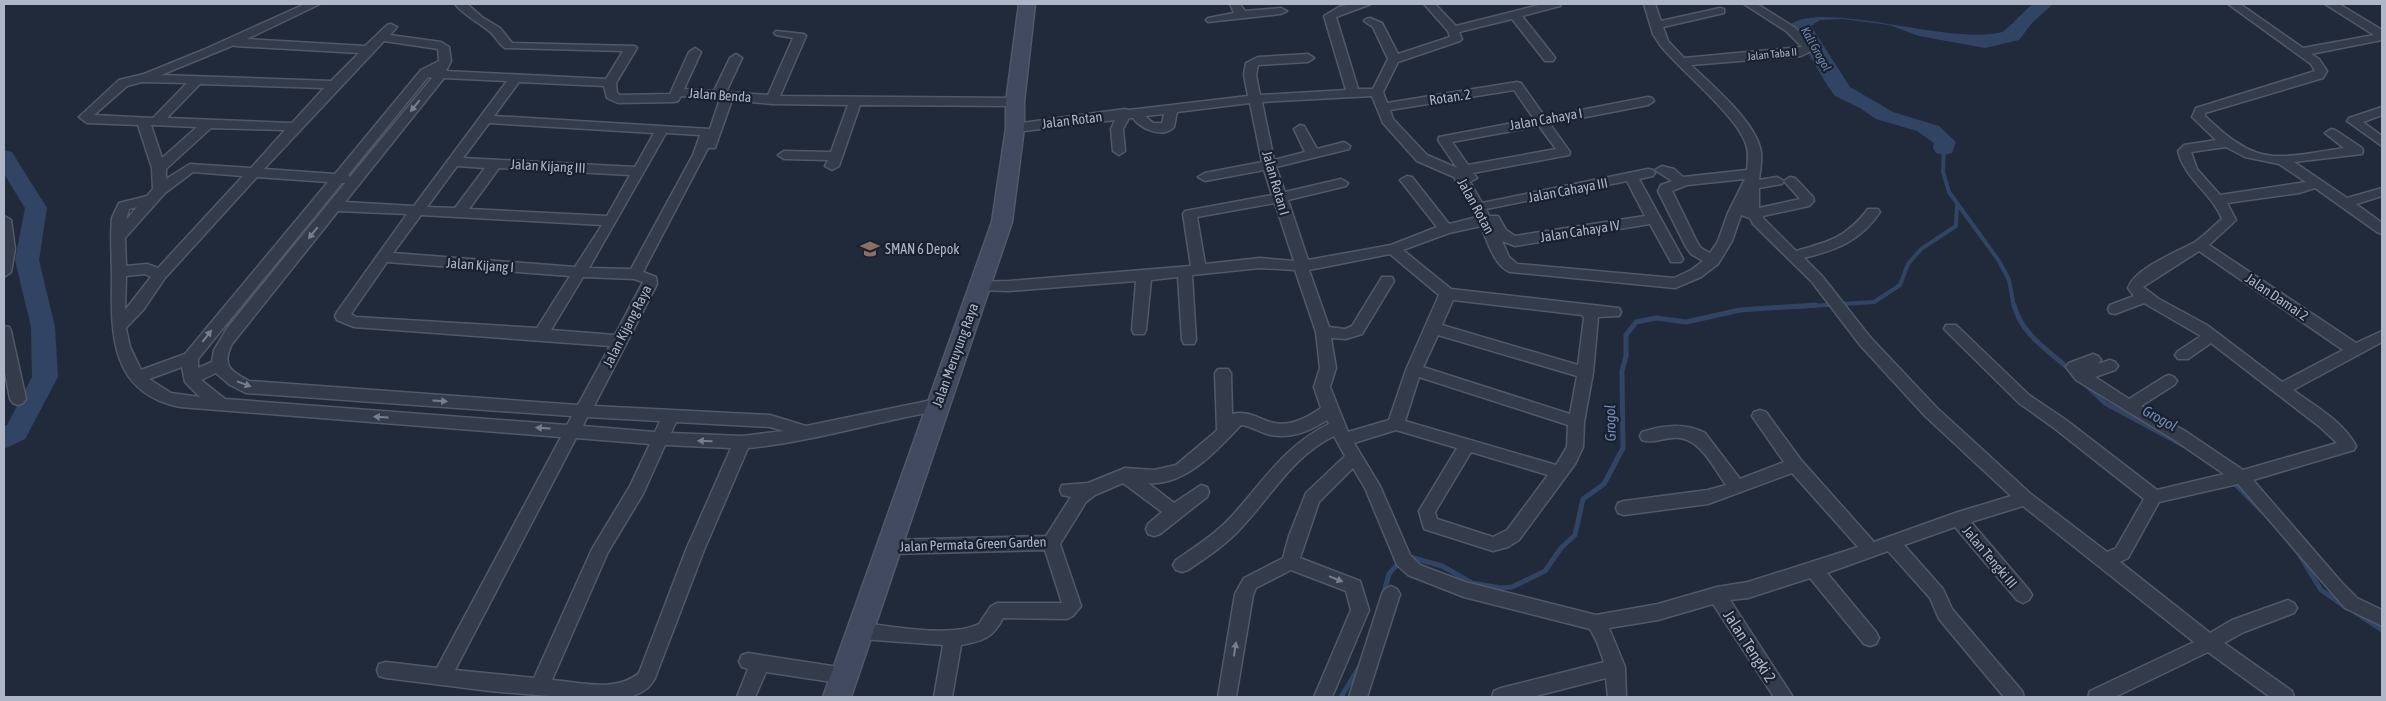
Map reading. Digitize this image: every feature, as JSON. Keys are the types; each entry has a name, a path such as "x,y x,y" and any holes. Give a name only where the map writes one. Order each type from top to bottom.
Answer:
{"main road":[{"name":"Jalan Meruyung Raya","path":"838,697 937,405 1002,222 1015,128 1015,102 1027,4"}],"street":[{"path":"298,126 87,119 85,117 123,83 142,78 207,53 314,4"},
{"path":"138,377 190,358 425,74 440,70 515,79 610,83 631,48 509,46 503,42 496,30 478,19 461,4"},
{"path":"1235,4 1241,15"},
{"path":"1353,94 1330,16 1342,6 1365,4"},
{"path":"1377,92 1381,86 1386,67 1394,59 1456,38 1454,30 1429,4"},
{"path":"1454,30 1516,16 1556,4"},
{"name":"Jalan Rotan","path":"1015,128 1256,99 1377,92 1387,120 1414,151 1422,158 1459,174 1485,220 1503,259 1510,267 1668,283 1690,278 1713,261 1730,232 1736,208 1753,179 1755,152 1721,100 1663,43 1650,4"},
{"name":"Jalan Taba II","path":"1679,60 1801,52 1807,49 1808,45 1790,29 1748,4"},
{"path":"2233,4 2301,52 2320,67 2322,71 2319,75 2200,111 2198,117 2227,142 2250,154 2274,160 2357,151 2331,133"},
{"path":"2331,4 2382,36"},
{"path":"1212,20 1281,11"},
{"path":"1656,25 1683,21 1693,11 1720,11"},
{"path":"1516,16 1549,58"},
{"path":"1370,21 1378,25 1394,59"},
{"path":"119,326 139,305 160,275 334,85 391,27"},
{"path":"772,100 800,36 780,34"},
{"path":"2301,52 2382,36"},
{"path":"381,38 441,46 447,56 440,70 336,206 233,331 222,347 219,365 226,376 246,387 582,411 770,421 805,432"},
{"path":"231,42 367,50"},
{"path":"677,92 695,52"},
{"path":"157,121 192,79 207,53"},
{"path":"701,172 736,58"},
{"name":"Jalan Rotan I","path":"1308,58 1252,62 1250,75 1269,164 1303,266 1302,272 1323,332 1328,368 1322,387 1336,423 1372,486 1401,553 1414,570 1464,589 1596,623"},
{"path":"142,78 334,85"},
{"path":"515,79 456,162 342,314 343,319 354,322 541,334 620,342"},
{"name":"Jalan Benda","path":"610,83 611,95 618,98 674,98 677,92 772,100 1015,102"},
{"name":"Rotan. 2","path":"1382,108 1532,83"},
{"path":"1487,205 1465,170 1564,152 1517,86"},
{"name":"Jalan Cahaya I","path":"1465,170 1444,140 1648,101"},
{"path":"784,155 834,161 855,102"},
{"path":"1119,151 1117,130 1130,113 1150,127 1168,127 1171,108"},
{"path":"2382,111 2353,121 2382,142"},
{"path":"486,118 708,132 699,155 635,274"},
{"path":"143,121 159,168 157,195"},
{"path":"159,168 209,123"},
{"path":"1300,129 1313,154"},
{"path":"541,334 611,221 662,130"},
{"path":"2107,561 2122,553 2154,497 2348,446 2328,426 2217,340 2190,321 2146,297 2135,288 2137,282 2186,251 2200,245 2229,220 2225,210 2198,180 2185,158 2184,151 2198,146 2227,142"},
{"path":"1205,177 1344,146"},
{"path":"2283,160 2382,229"},
{"name":"Jalan Kijang III","path":"456,162 640,171"},
{"path":"460,211 495,164"},
{"path":"159,168 190,168 356,179"},
{"path":"190,168 157,195 124,206 118,217 119,272 117,306 119,342 127,362 138,377 152,391 169,398 221,405 660,438 742,442 778,439 937,405"},
{"path":"1662,170 1669,172 1681,182"},
{"name":"Jalan Cahaya III","path":"1487,205 1648,173"},
{"path":"1631,177 1676,258"},
{"path":"1753,179 1751,206 1753,214"},
{"path":"1713,261 1696,251 1691,244 1665,191 1668,186 1681,182 1753,179 1784,181 1807,201 1753,214"},
{"path":"1407,180 1446,229"},
{"path":"1189,340 1192,271 1190,214 1279,198 1341,183"},
{"path":"2216,200 2299,189 2317,183"},
{"path":"2346,203 2382,192"},
{"name":"Jalan Cahaya IV","path":"1487,205 1498,230 1506,239 1520,240 1654,219"},
{"path":"336,206 460,211 611,221"},
{"path":"1736,208 1753,214 1833,297 1865,341 1932,412 2025,499 2107,561 2209,643 2285,697"},
{"path":"1794,256 1849,239 1866,223 1873,212"},
{"path":"4,220 6,250 4,272"},
{"path":"980,286 1009,286 1144,276 1260,263 1303,266 1392,249 1446,229 1485,220"},
{"name":"Jalan Damai 2","path":"2200,245 2354,350"},
{"path":"1392,249 1447,294 1526,302 1587,312 1614,312"},
{"name":"Jalan Kijang I","path":"383,257 578,272"},
{"path":"119,272 147,269 160,275"},
{"name":"Jalan Kijang Raya","path":"442,676 620,342 651,280 647,276 635,274 578,272"},
{"path":"1139,330 1144,276"},
{"path":"1323,332 1346,334 1356,330 1387,281"},
{"path":"1396,424 1414,370 1447,294"},
{"path":"2115,310 2146,297"},
{"path":"1467,445 1427,511 1427,517 1430,524 1493,544 1502,542 1513,535 1575,447 1576,422 1585,373 1591,318 1587,312"},
{"path":"1433,328 1585,373"},
{"path":"1950,329 2024,399 2060,424 2154,497"},
{"path":"2282,390 2382,336"},
{"path":"4,338 9,381 18,399"},
{"path":"2183,355 2217,340"},
{"path":"190,358 190,378 200,390 221,405"},
{"path":"2093,360 2074,367 2080,376 2179,435 2232,478 2341,594 2351,603 2382,618"},
{"path":"190,378 219,365"},
{"path":"2080,376 2110,366"},
{"path":"1414,370 1576,422"},
{"path":"1223,373 1225,432"},
{"path":"2129,406 2169,381"},
{"path":"539,686 601,548 637,488 671,415"},
{"path":"1760,416 1795,466 1871,550"},
{"name":"Jalan Permata Green Garden","path":"889,547 1051,543 1080,497 1089,490 1125,476 1154,476 1181,470 1225,432 1237,419 1275,430 1295,428 1314,423 1336,423"},
{"path":"1182,565 1211,546 1236,523 1301,448 1336,423 1396,424 1559,472"},
{"path":"1648,436 1679,430 1692,433 1698,437 1737,487"},
{"path":"386,670 612,693 633,688 646,678 695,550 742,442"},
{"path":"1227,697 1244,594 1250,583 1290,562 1297,536 1312,498 1354,457"},
{"path":"1624,508 1686,501 1728,491 1795,466"},
{"path":"1125,476 1174,512"},
{"path":"1068,490 1089,490"},
{"path":"1154,529 1201,492"},
{"path":"1617,697 1616,667 1605,636 1596,623 1658,612 1717,595 1748,590 1814,570 1958,519 2025,499"},
{"name":"Jalan Tengki III","path":"1958,519 2023,595"},
{"path":"1892,542 1937,594 1945,614 2015,697"},
{"path":"861,631 953,638 971,636 986,630 997,611 1067,612 1072,606 1051,543"},
{"path":"1290,562 1354,586 1360,610 1323,697"},
{"path":"1814,570 1870,638"},
{"path":"1358,697 1391,594"},
{"name":"Jalan Tengki 2","path":"1717,595 1784,697"},
{"path":"2097,697 2209,643 2238,626 2288,608"},
{"path":"943,697 953,638"},
{"path":"746,697 754,662 845,676"},
{"path":"1501,697 1616,667"}],"waterway":[{"name":"Kali Grogol","path":"1944,148 1945,142 1931,130 1918,124 1886,116 1867,103 1851,97 1840,89 1801,24 1815,15 1842,13 1893,20 1919,30 1929,30 1937,34 1985,42 2012,36 2025,19 2044,4"},
{"name":"Grogol","path":"1944,148 1943,172 1949,192 1999,261 2009,280 2014,307"},
{"path":"4,157 36,208 27,260 43,327 45,377 16,432 4,439"},
{"name":"Grogol","path":"1795,307 1874,302 1900,285 1908,264 1921,249 1956,226 1957,205"},
{"name":"Grogol","path":"1406,556 1442,566 1472,583 1501,588 1512,587 1545,571 1561,548 1575,535 1583,499 1604,484 1623,448 1622,371 1626,356 1626,335 1636,322 1656,318 1686,322 1740,310 1816,305"},
{"name":"Grogol","path":"2014,305 2023,325 2029,333 2069,369"},
{"name":"Grogol","path":"2084,383 2105,403 2183,445"},
{"name":"Grogol","path":"2233,482 2261,510"},
{"name":"Grogol","path":"2299,554 2321,590 2347,608"},
{"name":"Grogol","path":"1383,596 1389,574 1400,561"},
{"name":"Grogol","path":"2356,613 2382,630"},
{"name":"Grogol","path":"1341,697 1361,664"}],"place":[{"name":"SMAN 6 Depok","path":"870,249"}]}
